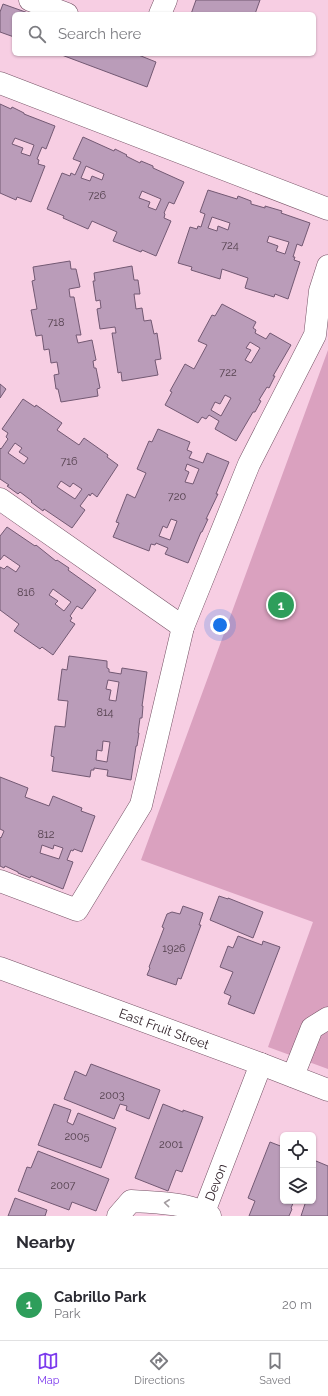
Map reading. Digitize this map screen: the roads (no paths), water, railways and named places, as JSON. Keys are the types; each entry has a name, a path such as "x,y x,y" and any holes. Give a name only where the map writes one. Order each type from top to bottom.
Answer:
{"street":[{"path":"30,0 62,12"},
{"path":"161,12 166,0"},
{"path":"0,83 328,209"},
{"path":"0,881 76,910 141,805 183,627 249,464 315,335 320,291 328,266"},
{"path":"0,499 183,627"},
{"name":"East Fruit Street","path":"0,968 328,1090"},
{"path":"293,1076 312,1028 328,1018"},
{"name":"Devon","path":"118,1216 131,1201 169,1203 207,1214 261,1064"}],"place":[{"name":"Cabrillo Park","path":"281,605"}]}
